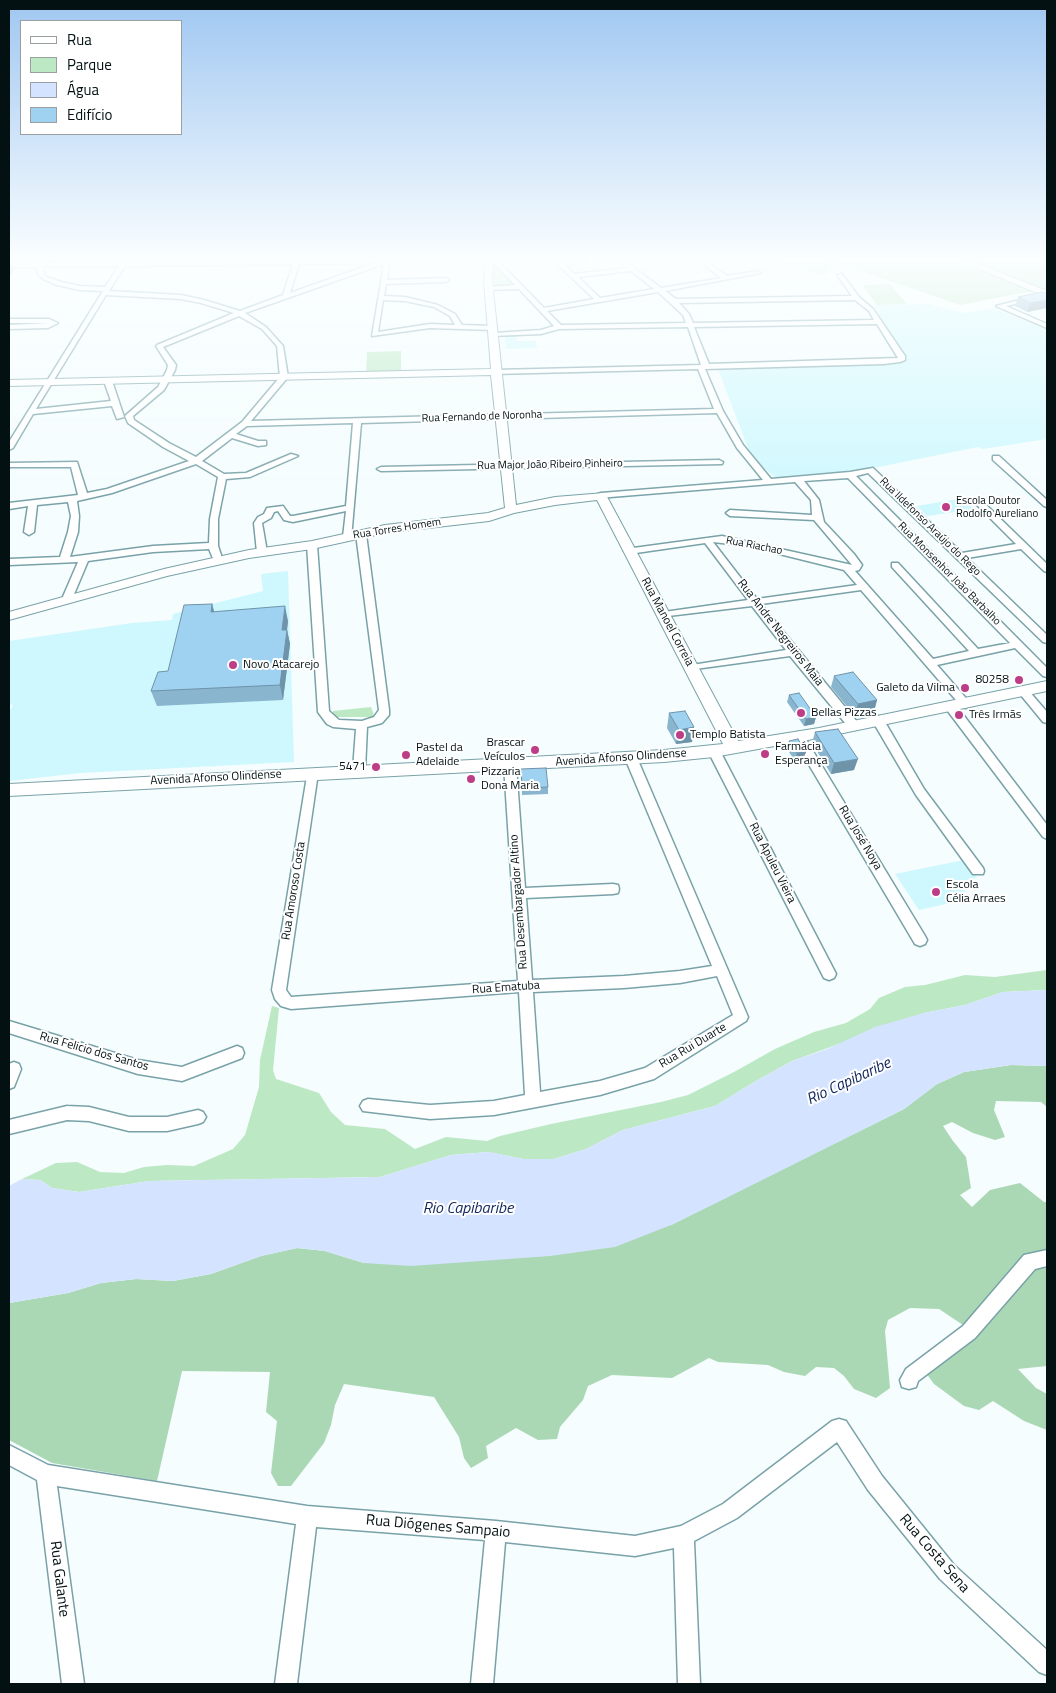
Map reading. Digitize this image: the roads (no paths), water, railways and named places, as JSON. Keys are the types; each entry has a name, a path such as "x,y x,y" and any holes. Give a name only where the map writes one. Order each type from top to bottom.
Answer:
{"street":[{"path":"9,448 75,340"},
{"path":"124,416 153,396 167,380 172,365 159,349 160,344 170,340"},
{"path":"9,506 72,500 126,486 196,461 245,424 284,377 280,346 275,340"},
{"path":"494,340 505,466 511,510"},
{"path":"696,340 718,411 740,446 769,482"},
{"path":"9,383 704,367 900,360 902,358 890,340"},
{"path":"108,381 115,404 124,416 147,433 222,477 247,475 294,456"},
{"path":"31,412 115,404"},
{"name":"Rua Fernando de Noronha","path":"245,424 718,411"},
{"path":"312,545 324,712 331,721 337,724 362,725 378,720 383,715 384,710 350,508 358,421"},
{"path":"231,435 263,444"},
{"path":"996,458 1047,504"},
{"name":"Rua Major João Ribeiro Pinheiro","path":"381,469 719,462"},
{"path":"9,465 74,464 83,496"},
{"name":"Rua Ildefonso Araújo do Rego","path":"795,480 850,475 870,470 1047,640"},
{"name":"Rua Monsenhor João Barbalho","path":"850,475 1047,674"},
{"path":"218,561 213,546 214,519 222,477"},
{"path":"795,480 815,500 817,518 825,530 851,556 857,565 856,568 847,568"},
{"name":"Rua Torres Homem","path":"9,616 164,573 385,529 489,517 511,510 555,501 795,480"},
{"name":"Rua Manoel Correia","path":"600,496 734,748"},
{"path":"64,560 74,532 72,500"},
{"path":"976,500 1047,569"},
{"path":"29,532 33,504"},
{"path":"262,552 258,524 261,519 268,516 270,510 280,508 287,518 293,519 350,508"},
{"path":"730,513 817,518"},
{"name":"Rua Riachao","path":"629,551 707,540 732,540 847,568"},
{"name":"Rua Andre Negreiros Maia","path":"707,540 793,652 854,726"},
{"path":"9,562 84,559 153,549 213,546"},
{"path":"960,556 1022,546"},
{"path":"67,599 84,559"},
{"path":"895,565 976,653"},
{"path":"847,568 930,663 1047,834"},
{"path":"664,615 863,587"},
{"path":"930,663 1018,644"},
{"path":"692,668 793,652"},
{"name":"Avenida Afonso Olindense","path":"9,790 359,770 631,758 714,751 958,706 1047,686"},
{"path":"1024,692 1047,719"},
{"path":"878,720 920,792 978,871"},
{"path":"359,770 362,725"},
{"name":"Rua José Noya","path":"798,736 920,940"},
{"name":"Rua Apuleu Vieira","path":"714,751 829,974"},
{"name":"Rua Rui Duarte","path":"368,1106 430,1112 494,1108 600,1088 649,1074 741,1017 631,758"},
{"name":"Rua Desembargador Altino","path":"510,764 533,1100"},
{"name":"Rua Amoroso Costa","path":"291,1003 283,999 279,990 312,773"},
{"path":"519,893 613,889"},
{"name":"Rua Ematuba","path":"291,1003 525,986 624,982 680,977 720,970"},
{"name":"Rua Felicio dos Santos","path":"9,1028 110,1059 182,1074 237,1053"},
{"path":"9,1127 67,1114 89,1114 129,1124 167,1124 198,1117"},
{"path":"910,1380 912,1375 969,1332 1030,1260 1047,1258"},
{"name":"Rua Diógenes Sampaio","path":"9,1455 46,1474 307,1516 496,1531 635,1546 684,1536 730,1511 839,1428"},
{"name":"Rua Costa Sena","path":"839,1428 875,1483 947,1572 1047,1664"},
{"name":"Rua Galante","path":"46,1474 73,1684"},
{"path":"286,1684 307,1516"},
{"path":"482,1684 496,1531"},
{"path":"684,1536 689,1684"}],"water":[{"name":"Rio Capibaribe","path":"1047,990 1047,1066 1011,1065 964,1072 937,1084 904,1109 671,1225 615,1247 550,1256 411,1266 364,1263 325,1251 297,1248 261,1256 211,1274 173,1281 136,1279 101,1283 68,1293 9,1303 9,1186 22,1179 40,1180 52,1188 79,1192 149,1181 380,1177 451,1155 489,1152 523,1159 554,1159 586,1149 623,1130 715,1106 792,1061 827,1049 875,1027 924,1013 965,1005 1003,992"}],"place":[{"name":"Escola Doutor Rodolfo Aureliano","path":"946,507"},
{"name":"Novo Atacarejo","path":"233,665"},
{"name":"80258","path":"1019,680"},
{"name":"Galeto da Vilma","path":"965,688"},
{"name":"Bellas Pizzas","path":"801,713"},
{"name":"Três Irmãs","path":"959,715"},
{"name":"Templo Batista","path":"680,735"},
{"name":"Brascar Veículos","path":"535,750"},
{"name":"Farmácia Esperança","path":"765,754"},
{"name":"Pastel da Adelaide","path":"406,755"},
{"name":"5471","path":"376,767"},
{"name":"Pizzaria Dona Maria","path":"471,779"},
{"name":"Escola Célia Arraes","path":"936,892"}]}
